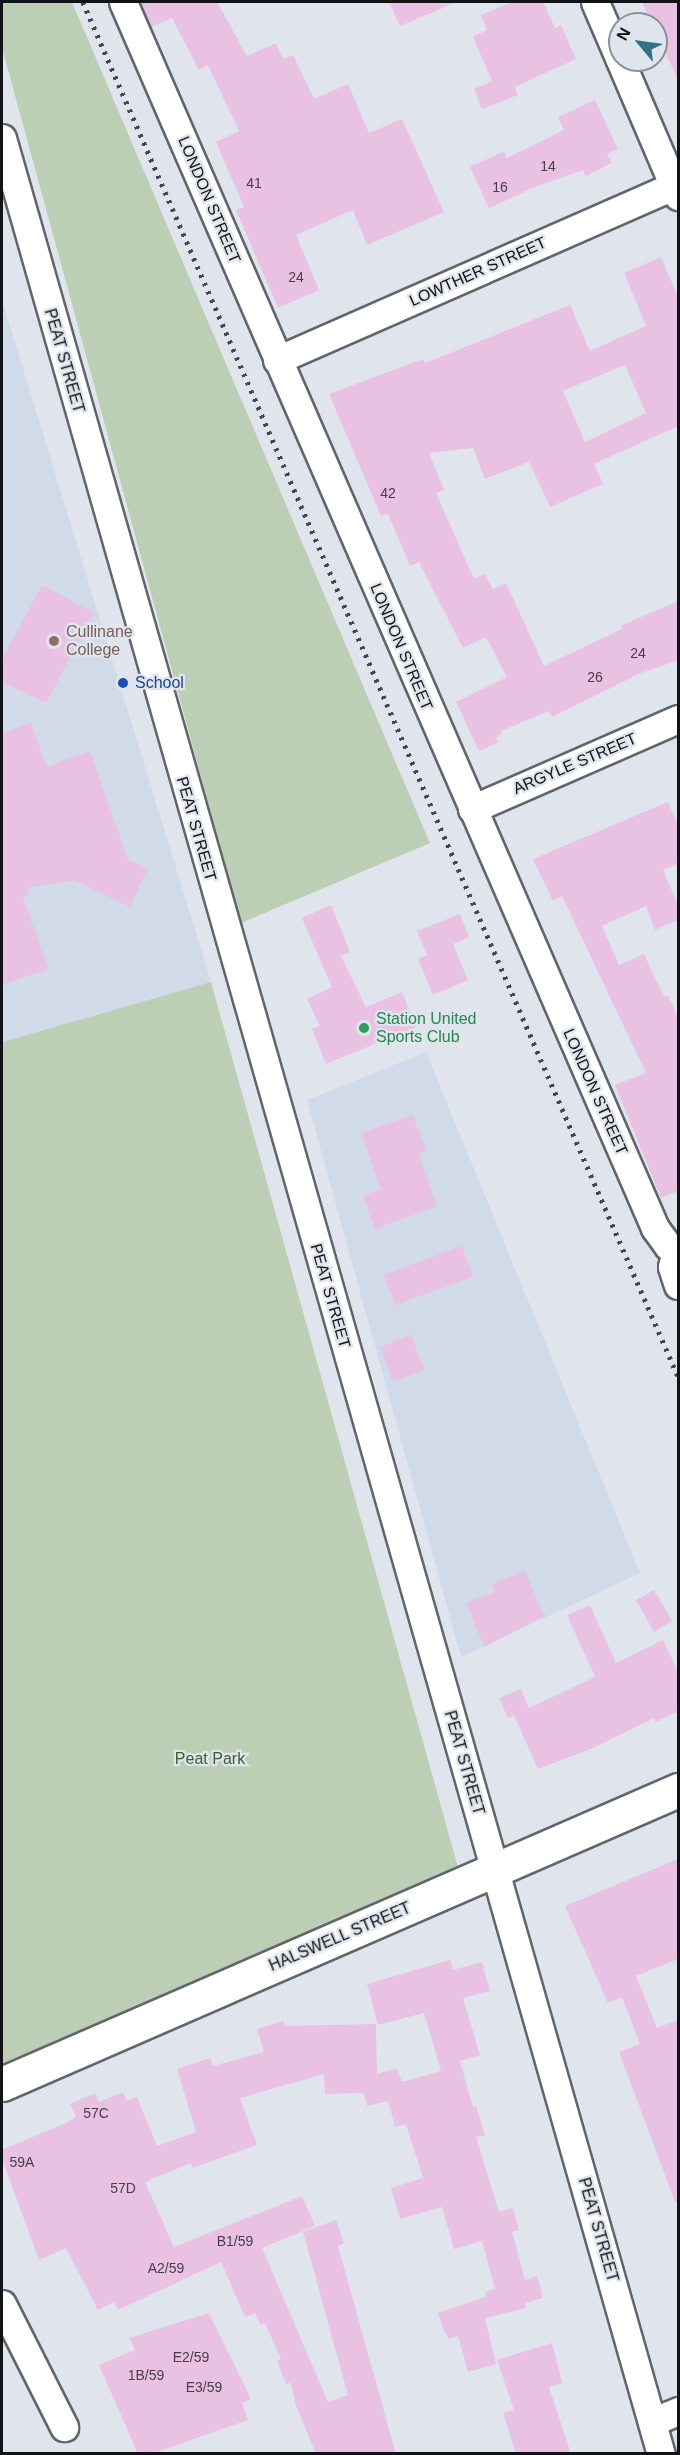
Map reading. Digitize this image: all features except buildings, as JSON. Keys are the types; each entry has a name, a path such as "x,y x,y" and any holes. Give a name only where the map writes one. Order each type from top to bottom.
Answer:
{"street":[{"name":"LONDON STREET","path":"123,2 655,1228 677,1250 672,1267 678,1285"},
{"path":"595,2 608,32"},
{"path":"625,72 677,189"},
{"name":"PEAT STREET","path":"2,138 661,2454"},
{"name":"LOWTHER STREET","path":"277,360 677,189"},
{"name":"ARGYLE STREET","path":"472,808 678,719"},
{"name":"HALSWELL STREET","path":"2,2084 678,1790"},
{"path":"2,2304 63,2427"},
{"path":"652,2422 678,2411"}],"shaded area":[{"name":"Cullinane College","path":"2,300 211,982 2,1042"},
{"path":"426,1052 640,1573 461,1657 307,1100"}],"green space":[{"path":"2,2 72,2 430,843 241,923 2,48"},
{"name":"Peat Park","path":"211,982 461,1878 2,2077 2,1042"}],"railway":[{"path":"83,2 678,1376"}],"place":[{"name":"Cullinane College","path":"54,641"},
{"name":"School","path":"123,683"},
{"name":"Station United Sports Club","path":"364,1028"}]}
